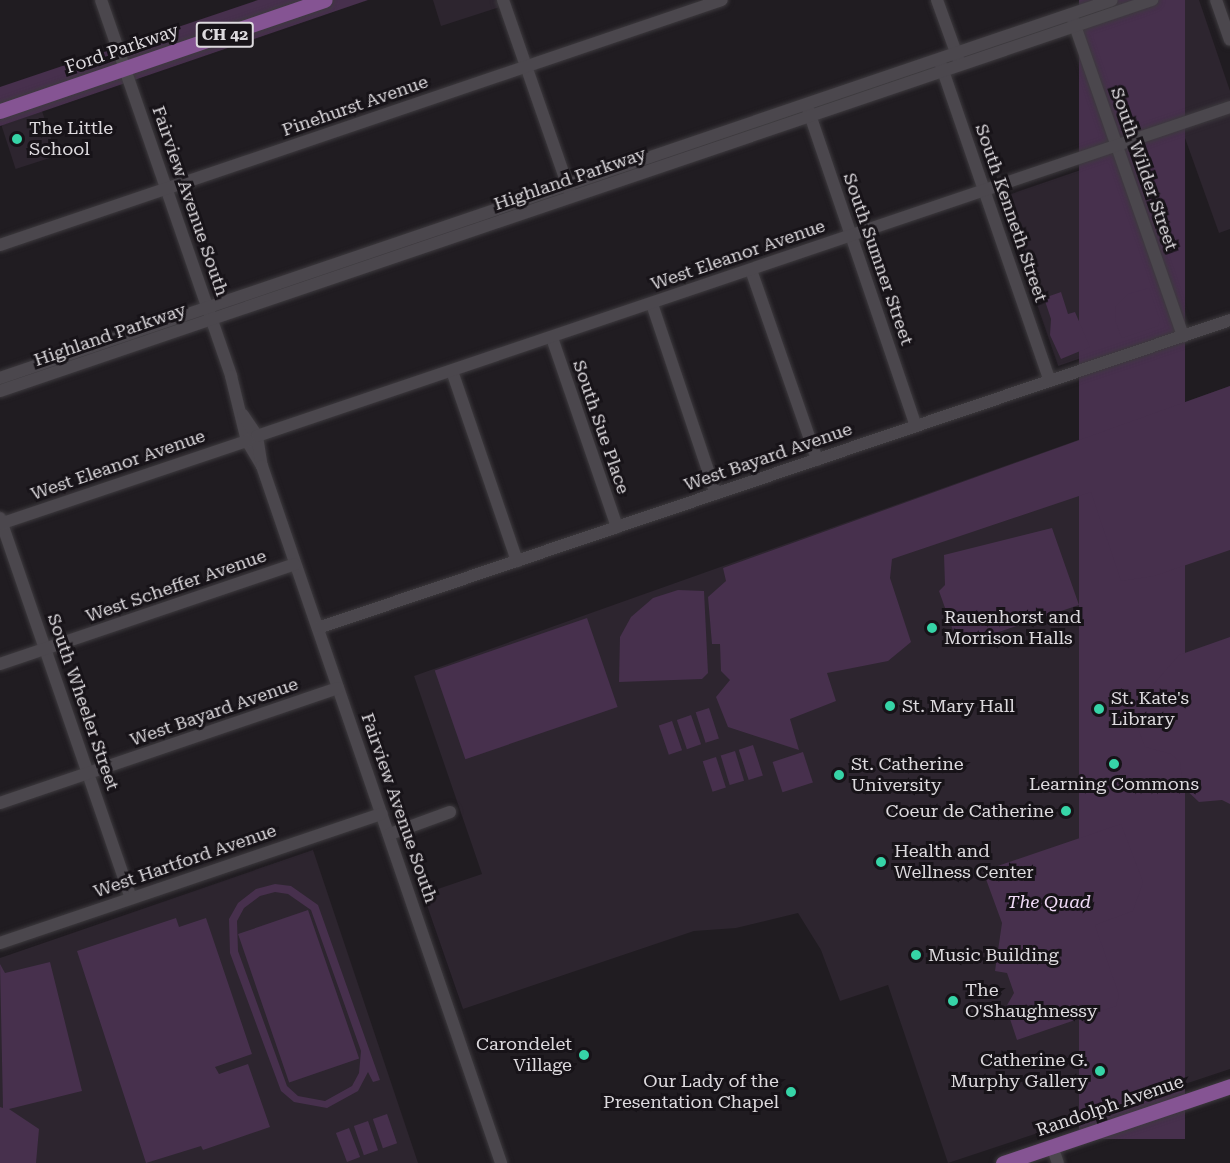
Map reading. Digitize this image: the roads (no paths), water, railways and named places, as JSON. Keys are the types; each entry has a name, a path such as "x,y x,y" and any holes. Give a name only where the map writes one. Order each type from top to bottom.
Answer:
{"main road":[{"name":"Ford Parkway","path":"0,111 298,0"},
{"name":"Ford Parkway","path":"0,101 123,65 325,0"},
{"name":"Randolph Avenue","path":"1003,1163 1230,1086"}],"street":[{"name":"Fairview Avenue South","path":"101,0 390,834 501,1163"},
{"path":"502,0 570,191"},
{"name":"Pinehurst Avenue","path":"0,245 722,0"},
{"path":"937,0 960,65"},
{"name":"Highland Parkway","path":"0,378 207,307 810,116 943,71 1073,20 1112,0"},
{"name":"Highland Parkway","path":"0,391 211,319 570,191 806,103 956,52 1152,0"},
{"path":"1216,0 1230,40"},
{"name":"South Wilder Street","path":"1073,20 1183,336"},
{"name":"South Kenneth Street","path":"939,58 1050,381"},
{"name":"South Sumner Street","path":"806,103 916,426"},
{"name":"West Eleanor Avenue","path":"1,522 552,338 1230,106"},
{"path":"752,270 817,460"},
{"path":"652,304 716,494"},
{"name":"West Bayard Avenue","path":"318,628 1230,320"},
{"name":"South Sue Place","path":"552,338 617,527"},
{"path":"452,371 517,561"},
{"name":"South Wheeler Street","path":"1,522 131,898"},
{"name":"West Scheffer Avenue","path":"0,664 296,564"},
{"name":"West Bayard Avenue","path":"0,803 338,688"},
{"path":"390,834 450,812"},
{"name":"West Hartford Avenue","path":"0,943 382,814"},
{"path":"1052,1146 1058,1163"}],"place":[{"name":"The Little School","path":"17,139"},
{"name":"Rauenhorst and Morrison Halls","path":"932,628"},
{"name":"St. Mary Hall","path":"890,706"},
{"name":"St. Kate's Library","path":"1099,709"},
{"name":"Learning Commons","path":"1114,764"},
{"name":"St. Catherine University","path":"839,775"},
{"name":"Coeur de Catherine","path":"1066,811"},
{"name":"Health and Wellness Center","path":"881,862"},
{"name":"Music Building","path":"916,955"},
{"name":"The O'Shaughnessy","path":"953,1001"},
{"name":"Carondelet Village","path":"584,1055"},
{"name":"Catherine G. Murphy Gallery","path":"1100,1071"},
{"name":"Our Lady of the Presentation Chapel","path":"791,1092"}],"park label":[{"name":"The Quad","path":"1049,902"}]}
